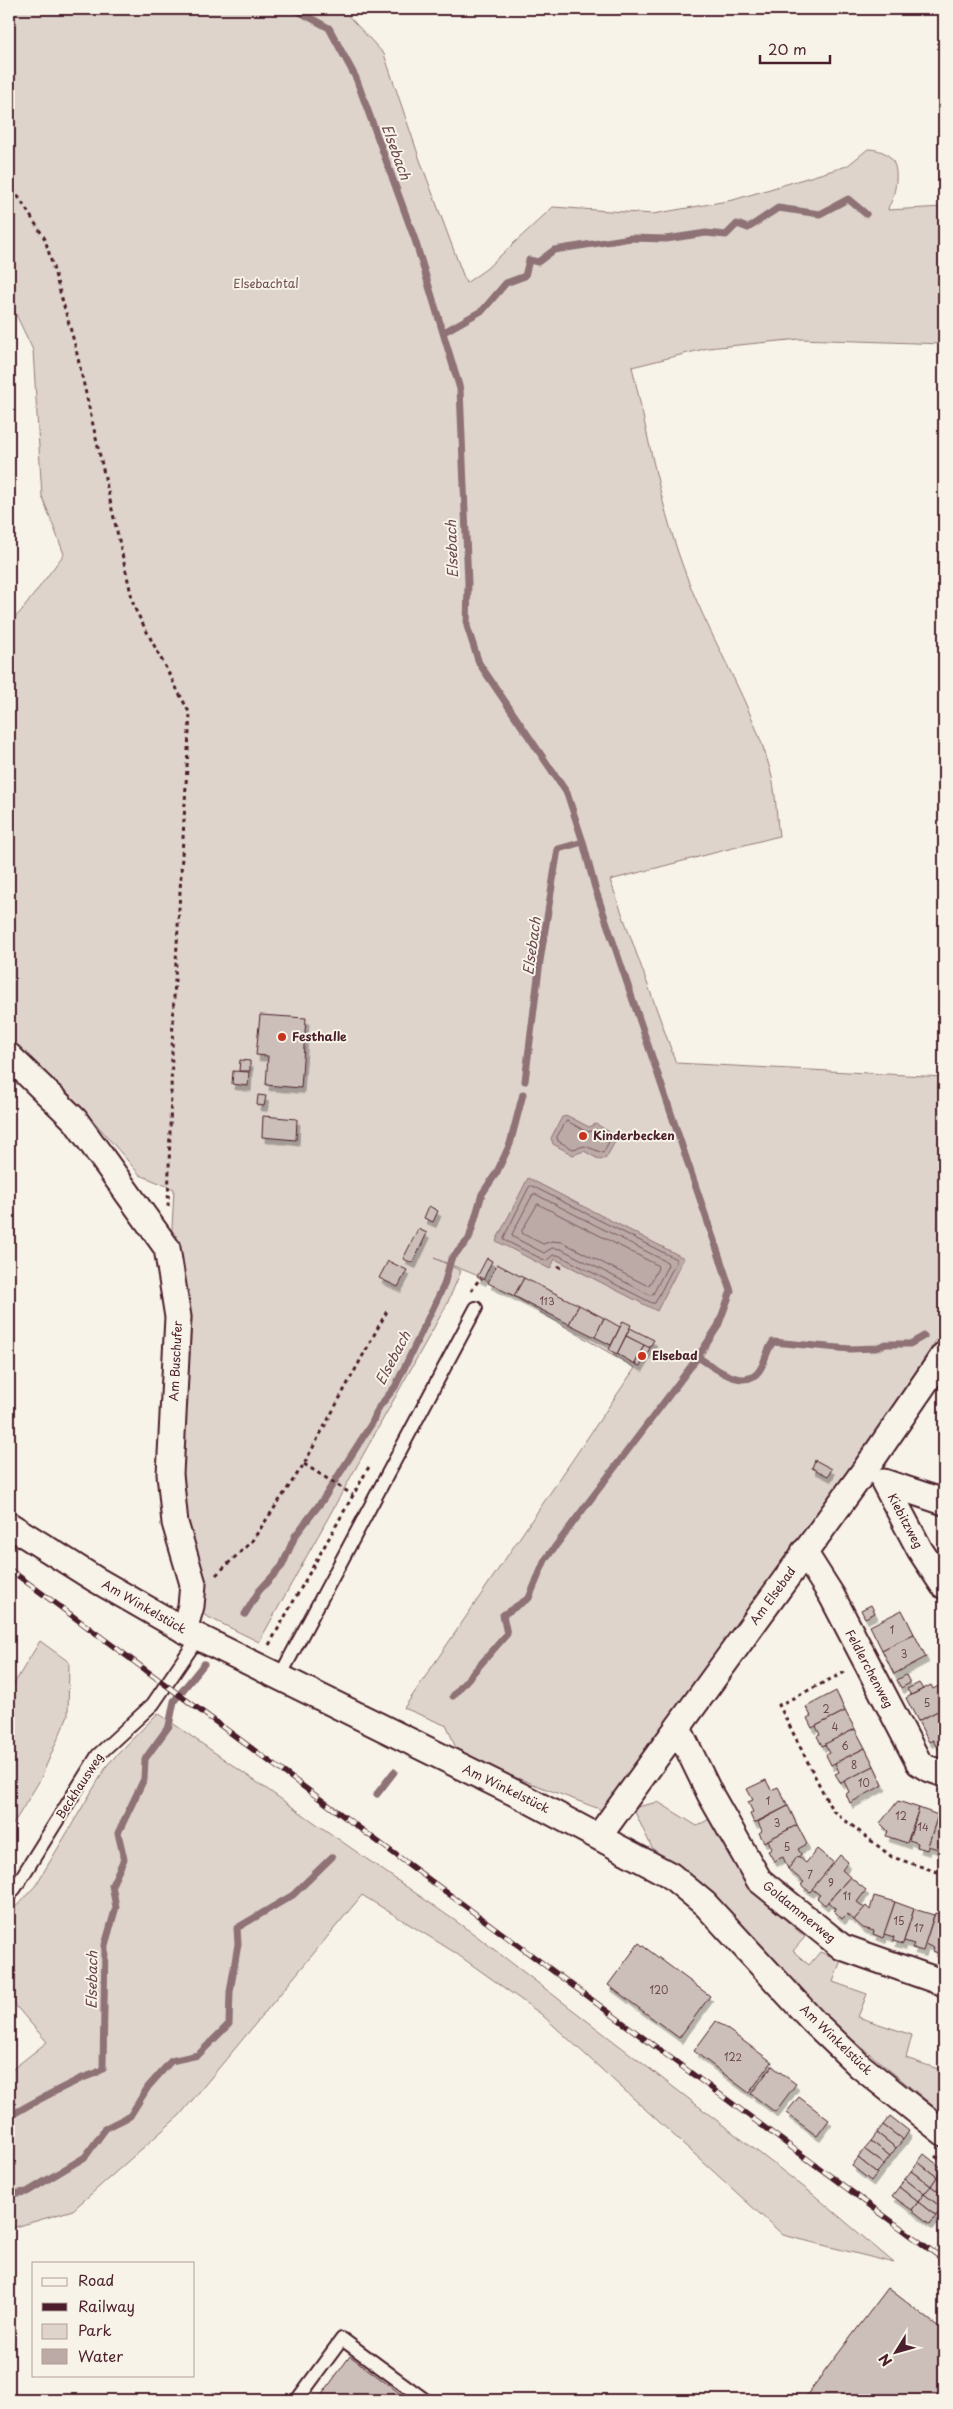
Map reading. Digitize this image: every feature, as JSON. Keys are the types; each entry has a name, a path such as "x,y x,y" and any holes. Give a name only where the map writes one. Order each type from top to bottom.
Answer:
{"street":[{"name":"Am Buschufer","path":"9,1056 75,1120 167,1248 178,1317 170,1474 175,1523 193,1584 191,1634"},
{"name":"Am Elsebad","path":"599,1836 804,1552 876,1474 944,1355"},
{"name":"Kiebitzweg","path":"876,1474 944,1502"},
{"name":"Kiebitzweg","path":"876,1474 920,1550 943,1585"},
{"name":"Am Winkelstück","path":"9,1525 95,1579 191,1634 599,1836 670,1875 705,1904 813,2021 860,2066 944,2133"},
{"name":"Feldlerchenweg","path":"804,1552 832,1596 919,1763 944,1774"},
{"name":"Goldammerweg","path":"678,1728 710,1794 759,1880 842,1947 944,1983"}],"lane":[{"path":"279,1678 476,1308"},
{"name":"Beckhausweg","path":"9,1895 98,1755 152,1704 191,1634"},
{"path":"297,2400 342,2339 425,2400"}],"path":[{"path":"9,182 45,239 75,345 134,607 190,714 173,1016 168,1209"},
{"path":"558,1266 566,1270"},
{"path":"193,1584 211,1579 252,1541 304,1464 387,1310"},
{"path":"304,1464 353,1495"},
{"path":"865,1662 779,1705 832,1810 892,1857 944,1874"}],"green space":[{"name":"Elsebachtal","path":"9,9 342,9 384,54 420,160 466,283 486,269 553,207 653,214 733,200 847,166 868,149 878,150 886,154 895,165 895,190 888,210 944,207 944,344 800,339 708,348 632,367 670,528 698,604 753,720 762,744 774,786 779,836 610,880 676,1063 944,1077 944,1328 803,1547 610,1813 459,1756 447,1726 404,1708 635,1368 481,1277 434,1258 461,1271 447,1304 259,1642 200,1613 194,1546 178,1470 187,1399 192,1316 171,1247 174,1189 140,1175 67,1092 9,1043 9,624 23,609 64,554 42,496 33,350 9,300"},
{"path":"40,1641 69,1662 68,1715 40,1780 9,1831 9,1692"},
{"path":"158,1713 474,1934 814,2195 894,2263 783,2235 541,2014 454,1952 362,1895 180,2115 73,2210 9,2229 9,2072 47,2042 9,1998 9,1914 36,1885 108,1764"},
{"path":"658,1802 697,1826 711,1818 747,1886 805,1937 793,1951 809,1965 820,1952 841,1960 833,1982 867,1994 858,2017 912,2035 906,2058 944,2071 943,2114 830,2021 716,1900 652,1848 633,1808"}],"water":[{"name":"Kinderbecken","path":"568,1116 589,1127 596,1124 613,1134 616,1140 606,1158 600,1160 584,1151 573,1155 553,1144 551,1138 562,1117"},
{"path":"528,1178 684,1258 657,1311 555,1259 550,1269 496,1241"}],"building":[{"name":"Festhalle","path":"260,1015 306,1018 301,1088 266,1085 268,1056 256,1055"},
{"path":"240,1060 250,1061 250,1071 239,1071"},
{"path":"233,1071 249,1072 248,1086 232,1084"},
{"path":"258,1095 266,1096 264,1106 257,1105"},
{"path":"263,1116 297,1119 296,1140 262,1137"},
{"path":"429,1206 438,1211 433,1222 424,1218"},
{"path":"418,1229 427,1233 413,1263 403,1259"},
{"path":"487,1258 492,1261 483,1280 477,1277"},
{"path":"388,1261 407,1270 398,1287 379,1278"},
{"path":"497,1264 524,1278 514,1296 488,1283"},
{"path":"524,1278 579,1305 569,1324 514,1296"},
{"path":"579,1305 604,1318 595,1337 569,1324"},
{"path":"604,1318 620,1327 611,1345 595,1337"},
{"path":"623,1321 631,1325 617,1354 609,1350"},
{"path":"630,1328 654,1340 649,1348 626,1336"},
{"path":"626,1336 644,1345 635,1364 617,1354"},
{"name":"Elsebad","path":"644,1345 650,1348 640,1366 635,1364"},
{"path":"815,1460 832,1469 828,1476 812,1468"},
{"path":"871,1605 875,1613 865,1618 861,1610"},
{"path":"902,1610 914,1634 882,1650 870,1626"},
{"path":"914,1634 926,1657 894,1674 882,1650"},
{"path":"906,1675 910,1683 901,1688 897,1680"},
{"path":"919,1683 923,1689 911,1695 907,1689"},
{"path":"944,1683 944,1708 918,1721 906,1698 931,1685 933,1689"},
{"path":"836,1691 845,1711 812,1728 807,1718 811,1716 806,1707"},
{"path":"944,1708 944,1741 936,1746 933,1740 929,1742 918,1721"},
{"path":"845,1711 855,1729 822,1746 817,1736 820,1735 816,1726"},
{"path":"855,1729 865,1748 831,1765 826,1755 830,1753 825,1744"},
{"path":"865,1748 874,1766 841,1783 835,1774 839,1772 835,1763"},
{"path":"874,1766 883,1785 850,1803 846,1794 849,1792 844,1781"},
{"path":"766,1780 771,1790 778,1787 788,1806 754,1823 750,1814 753,1812 748,1802 753,1800 747,1789"},
{"path":"898,1801 919,1808 907,1843 886,1836 888,1831 880,1823"},
{"path":"788,1806 797,1825 764,1842 759,1833 762,1831 758,1822"},
{"path":"919,1808 938,1815 927,1850 917,1847 918,1843 909,1840"},
{"path":"938,1815 944,1817 944,1856 937,1853 938,1849 928,1846"},
{"path":"797,1825 807,1844 798,1849 801,1854 788,1869 783,1857 774,1861 768,1851 772,1849 768,1840"},
{"path":"817,1849 834,1863 810,1892 801,1885 804,1882 788,1869 798,1856 806,1863"},
{"path":"840,1855 848,1862 842,1870 850,1877 825,1905 817,1898 820,1895 812,1889"},
{"path":"850,1877 866,1890 857,1902 865,1908 854,1920 847,1914 842,1919 834,1911 836,1909 828,1902"},
{"path":"874,1896 895,1902 883,1938 873,1934 874,1931 863,1928 854,1920 866,1906 870,1910"},
{"path":"895,1902 914,1909 903,1944 893,1941 894,1937 884,1934"},
{"path":"914,1909 934,1915 923,1951 912,1948 914,1944 904,1941"},
{"path":"935,1913 944,1916 943,1955 933,1951 934,1948 925,1944"},
{"path":"639,1943 710,1996 679,2038 608,1985"},
{"path":"716,2021 772,2062 749,2093 694,2051"},
{"path":"772,2066 796,2084 775,2112 751,2094"},
{"path":"799,2097 829,2120 817,2136 786,2113"},
{"path":"890,2116 909,2131 903,2140 883,2125"},
{"path":"883,2125 903,2140 896,2148 877,2133"},
{"path":"877,2133 896,2148 890,2156 871,2141"},
{"path":"871,2141 890,2156 884,2164 864,2149"},
{"path":"864,2149 884,2164 877,2173 858,2158"},
{"path":"924,2154 943,2169 937,2177 918,2162"},
{"path":"858,2158 877,2173 871,2181 852,2166"},
{"path":"918,2162 937,2177 931,2186 911,2171"},
{"path":"911,2171 931,2186 924,2194 905,2179"},
{"path":"937,2177 944,2183 944,2196 931,2186"},
{"path":"905,2179 924,2194 918,2202 899,2187"},
{"path":"931,2186 944,2196 942,2208 924,2194"},
{"path":"899,2187 918,2202 912,2210 892,2196"},
{"path":"924,2194 942,2208 936,2216 918,2202"},
{"path":"918,2202 936,2216 930,2224 912,2210"},
{"path":"888,2288 944,2331 944,2400 803,2400"},
{"path":"350,2356 409,2400 318,2400"}],"waterway":[{"path":"294,9 329,28 356,78 415,240 460,389 468,583 467,626 479,663 567,793 595,888 731,1291 718,1326 698,1357 545,1560 529,1598 503,1615 507,1634 453,1696"},
{"path":"444,332 483,310 506,283 525,276 529,260 538,262 554,250 631,238 666,239 706,233 726,235 737,224 748,228 778,208 820,214 848,199 866,214"},
{"name":"Elsebach","path":"525,1081 540,961 558,849 583,842"},
{"name":"Elsebach","path":"245,1614 259,1591 282,1566 295,1536 322,1501 372,1423 379,1407 395,1387 444,1285 451,1259 469,1239 482,1194 497,1172 510,1144 523,1094"},
{"path":"698,1357 719,1371 745,1379 753,1377 759,1371 773,1342 850,1349 876,1348 886,1344 910,1344 924,1336"},
{"name":"Elsebach","path":"9,2117 51,2093 103,2069 105,1945 116,1907 112,1885 124,1859 118,1833 144,1779 145,1759 169,1726 174,1701 204,1664"},
{"path":"377,1794 394,1772"},
{"path":"9,2194 27,2192 85,2157 106,2128 130,2116 148,2087 171,2061 198,2055 229,2024 230,1992 238,1944 237,1928 293,1895 332,1857"}],"railway":[{"path":"9,1569 944,2260"}],"place":[{"name":"Festhalle","path":"282,1037"},
{"name":"Kinderbecken","path":"583,1136"},
{"name":"Elsebad","path":"642,1356"}]}
